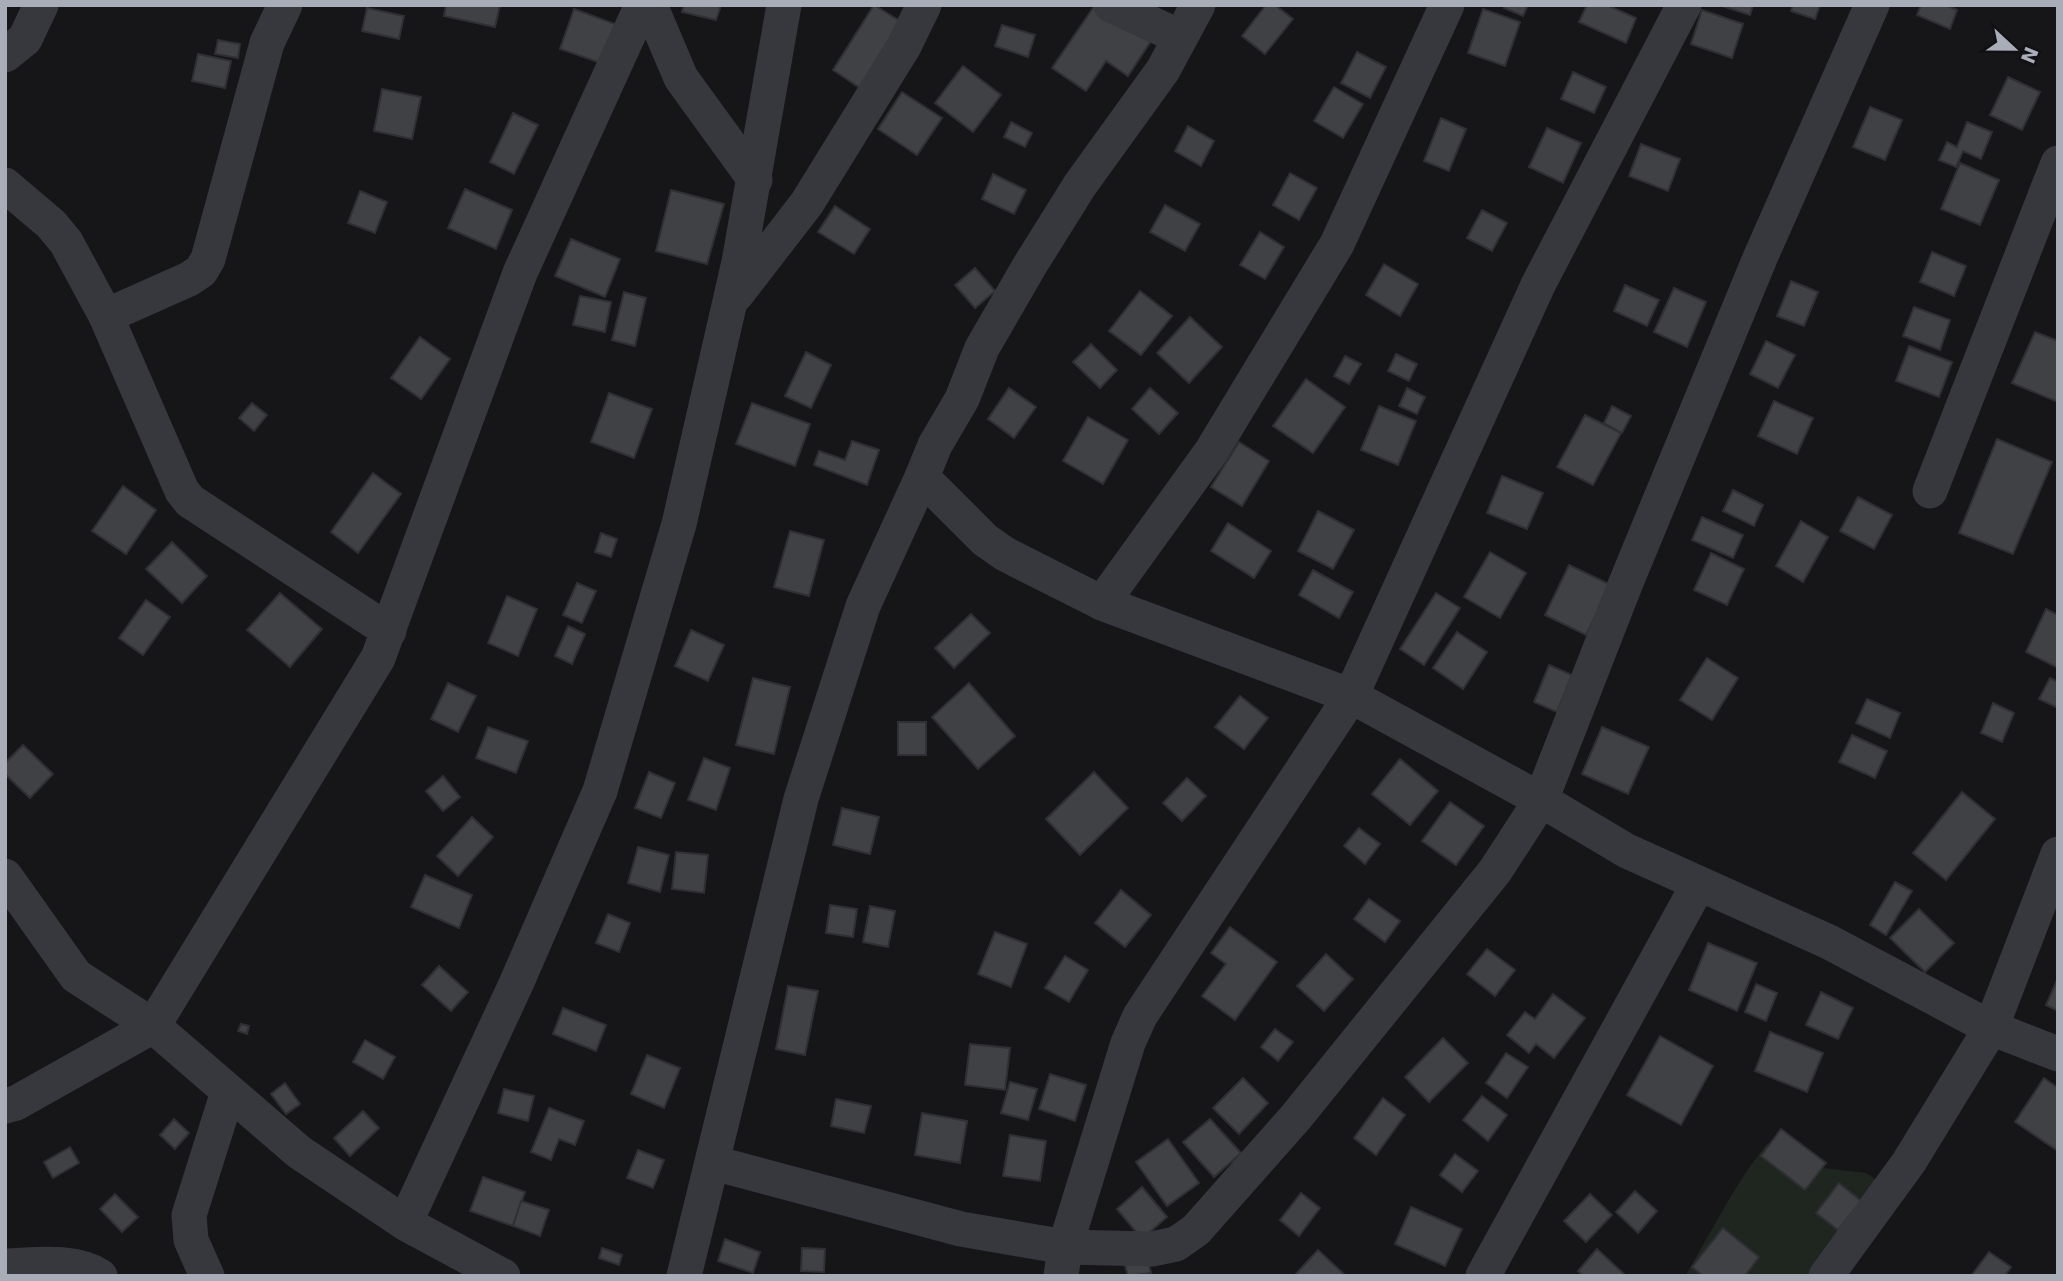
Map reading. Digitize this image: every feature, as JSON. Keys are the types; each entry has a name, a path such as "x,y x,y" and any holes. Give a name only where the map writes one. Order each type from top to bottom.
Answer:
{"street":[{"path":"5,55 24,39 41,5"},
{"path":"106,316 189,279 201,271 208,259 267,43 285,5"},
{"path":"5,1106 16,1103 153,1026 378,658 520,273 642,5"},
{"path":"650,5 681,78 755,180"},
{"path":"405,1223 516,984 600,791 679,524 730,303 755,180 784,5"},
{"path":"730,303 807,203 904,46 924,5"},
{"path":"1111,5 1180,37"},
{"path":"684,1276 714,1163 801,799 863,606 935,445 962,399 982,348 1080,185 1163,70 1198,5"},
{"path":"1102,603 1212,452 1337,244 1447,5"},
{"path":"1063,1262 1128,1043 1140,1017 1351,696 1538,285 1684,5"},
{"path":"714,1163 961,1229 1063,1262 1152,1250 1176,1244 1196,1230 1296,1117 1495,871 1541,800 1625,585 1744,295 1872,5"},
{"path":"1930,491 2058,163"},
{"path":"5,185 51,224 66,242 106,316 182,491 190,501 389,631"},
{"path":"922,477 985,540 1005,554 1102,603 1351,696 1541,800 1627,851 1829,942 1991,1028 2058,1054"},
{"path":"1826,1276 1909,1162 1991,1028 2058,854"},
{"path":"5,876 76,976 153,1026 299,1152 405,1223 503,1276"},
{"path":"1483,1276 1698,885"},
{"path":"207,1276 191,1240 189,1215 228,1092"},
{"path":"5,1266 64,1265 83,1268 100,1276"}],"shaded area":[{"path":"1768,1143 1823,1168 1866,1173 1894,1192 1836,1276 1685,1276 1734,1191"}],"building":[{"path":"446,5 500,5 495,27 444,16"},
{"path":"684,5 721,5 716,20 682,12"},
{"path":"874,5 905,24 863,90 833,70"},
{"path":"1095,5 1151,41 1128,76 1106,61 1086,91 1052,68"},
{"path":"1266,5 1275,5 1293,19 1265,54 1242,36"},
{"path":"1505,5 1528,5 1523,16 1504,8"},
{"path":"1587,5 1607,5 1636,18 1626,43 1579,22"},
{"path":"1719,5 1753,5 1750,15"},
{"path":"1793,5 1820,5 1815,19 1791,11"},
{"path":"1921,5 1946,5 1957,10 1950,29 1917,15"},
{"path":"367,8 404,16 399,39 362,31"},
{"path":"574,9 615,24 601,63 560,49"},
{"path":"1483,9 1520,22 1505,66 1468,53"},
{"path":"1702,10 1743,24 1732,58 1691,44"},
{"path":"1002,25 1035,35 1028,57 995,46"},
{"path":"218,40 240,44 238,58 215,54"},
{"path":"1357,52 1386,67 1370,98 1341,83"},
{"path":"198,54 231,61 225,88 192,81"},
{"path":"963,66 1001,95 973,132 935,103"},
{"path":"1573,72 1606,87 1594,113 1561,99"},
{"path":"2008,77 2040,92 2022,130 1990,115"},
{"path":"1334,87 1363,104 1343,138 1314,121"},
{"path":"382,89 421,97 412,139 374,131"},
{"path":"902,92 942,118 917,155 878,129"},
{"path":"1870,107 1902,120 1885,160 1853,147"},
{"path":"513,113 538,125 514,174 490,162"},
{"path":"1441,118 1466,129 1449,171 1424,161"},
{"path":"1011,122 1032,133 1025,147 1004,137"},
{"path":"1967,122 1992,132 1981,159 1963,151 1956,167 1939,160 1947,142 1957,147"},
{"path":"1188,126 1214,141 1201,166 1175,151"},
{"path":"1547,128 1581,143 1563,183 1529,167"},
{"path":"1641,144 1680,159 1668,191 1629,176"},
{"path":"1960,163 1999,180 1980,225 1941,209"},
{"path":"1290,173 1317,188 1299,220 1273,205"},
{"path":"993,174 1026,190 1014,214 982,199"},
{"path":"465,189 512,210 496,249 448,228"},
{"path":"671,190 724,204 707,264 656,251"},
{"path":"360,191 387,202 375,233 348,223"},
{"path":"1165,205 1200,224 1185,251 1150,232"},
{"path":"835,206 870,229 854,254 818,232"},
{"path":"1482,210 1507,223 1492,251 1467,238"},
{"path":"1260,232 1284,247 1265,279 1240,265"},
{"path":"571,239 620,259 605,297 555,276"},
{"path":"1932,252 1966,266 1954,296 1920,282"},
{"path":"1384,264 1418,284 1400,316 1366,295"},
{"path":"975,268 995,291 975,308 955,285"},
{"path":"1791,281 1818,292 1804,326 1777,316"},
{"path":"1625,285 1659,300 1647,326 1614,311"},
{"path":"1674,288 1706,302 1687,347 1654,332"},
{"path":"1140,291 1172,316 1141,355 1109,331"},
{"path":"624,292 646,298 635,346 612,340"},
{"path":"580,296 611,302 605,332 573,325"},
{"path":"1914,307 1950,320 1940,350 1903,336"},
{"path":"1190,317 1222,347 1189,383 1157,353"},
{"path":"2035,332 2058,341 2058,402 2012,383"},
{"path":"420,337 450,359 421,399 391,378"},
{"path":"1766,341 1795,355 1778,388 1750,374"},
{"path":"1091,344 1117,370 1100,388 1073,362"},
{"path":"1909,346 1952,362 1939,397 1896,381"},
{"path":"806,352 831,365 811,408 785,396"},
{"path":"1396,354 1417,364 1409,381 1388,371"},
{"path":"1345,356 1361,364 1349,384 1334,376"},
{"path":"1306,379 1345,407 1313,453 1273,426"},
{"path":"1009,388 1036,407 1014,438 988,419"},
{"path":"1150,388 1178,413 1159,434 1132,409"},
{"path":"1407,388 1425,397 1417,414 1399,406"},
{"path":"609,393 652,409 634,458 591,442"},
{"path":"1774,401 1813,418 1797,454 1758,436"},
{"path":"252,403 267,415 254,431 239,418"},
{"path":"752,403 810,424 795,466 736,444"},
{"path":"1379,406 1416,421 1398,465 1361,450"},
{"path":"1612,406 1631,416 1622,433 1604,423"},
{"path":"1585,415 1621,433 1593,485 1557,467"},
{"path":"1088,417 1128,440 1103,484 1063,461"},
{"path":"1997,439 2052,462 2013,554 1959,533"},
{"path":"852,441 879,450 867,485 814,465 819,451 845,460"},
{"path":"1239,442 1269,461 1242,506 1211,487"},
{"path":"373,473 401,494 358,553 331,532"},
{"path":"1502,476 1543,493 1527,529 1487,513"},
{"path":"123,486 156,510 126,554 92,531"},
{"path":"1733,490 1763,505 1754,526 1723,511"},
{"path":"1858,497 1892,515 1874,549 1840,531"},
{"path":"1318,511 1354,530 1333,569 1298,551"},
{"path":"1702,517 1743,535 1733,558 1692,540"},
{"path":"1801,521 1828,537 1803,582 1776,566"},
{"path":"1228,523 1271,551 1254,578 1211,551"},
{"path":"790,531 824,540 809,596 774,587"},
{"path":"601,533 617,539 611,557 595,552"},
{"path":"172,542 207,576 182,603 146,569"},
{"path":"1490,552 1526,573 1500,618 1464,597"},
{"path":"1711,553 1744,569 1727,605 1694,590"},
{"path":"1569,565 1611,585 1586,635 1545,615"},
{"path":"1313,570 1353,592 1339,618 1299,595"},
{"path":"577,583 596,591 582,623 563,615"},
{"path":"280,593 322,629 290,667 247,630"},
{"path":"1436,593 1460,608 1424,665 1400,649"},
{"path":"507,596 537,609 518,656 488,643"},
{"path":"146,600 170,617 143,655 119,638"},
{"path":"2046,609 2058,615 2058,668 2026,652"},
{"path":"971,614 990,633 954,668 935,648"},
{"path":"568,626 585,634 572,664 555,656"},
{"path":"691,630 724,645 708,681 675,666"},
{"path":"1457,632 1487,652 1463,689 1433,668"},
{"path":"1707,658 1738,678 1712,720 1680,700"},
{"path":"1549,665 1572,675 1557,712 1534,702"},
{"path":"753,678 790,687 774,754 736,745"},
{"path":"2050,678 2058,682 2058,708 2039,699"},
{"path":"448,683 476,696 458,732 431,719"},
{"path":"969,683 1015,736 978,769 932,717"},
{"path":"1240,696 1268,718 1244,749 1215,727"},
{"path":"1867,699 1900,713 1890,738 1856,723"},
{"path":"1993,703 2014,713 2002,742 1981,733"},
{"path":"898,722 926,722 926,755 898,755"},
{"path":"488,727 528,741 516,773 476,758"},
{"path":"1602,727 1649,747 1628,794 1582,774"},
{"path":"1852,735 1887,751 1875,778 1839,762"},
{"path":"23,745 53,774 30,798 5,774 5,763"},
{"path":"704,758 730,768 716,810 688,800"},
{"path":"1400,759 1438,791 1410,825 1372,794"},
{"path":"649,772 675,783 661,818 635,808"},
{"path":"1094,772 1128,808 1080,855 1046,819"},
{"path":"443,776 460,797 443,811 426,791"},
{"path":"1187,778 1206,796 1182,821 1163,803"},
{"path":"1962,792 1995,819 1946,880 1913,853"},
{"path":"1450,802 1484,826 1456,865 1422,841"},
{"path":"842,808 879,817 870,854 833,845"},
{"path":"472,817 493,837 458,876 437,856"},
{"path":"1359,828 1380,844 1365,864 1344,846"},
{"path":"638,847 669,855 660,892 628,883"},
{"path":"676,852 708,855 704,893 672,889"},
{"path":"425,875 472,895 459,928 411,907"},
{"path":"1895,882 1912,891 1886,935 1870,925"},
{"path":"1121,890 1151,915 1125,947 1095,923"},
{"path":"1369,899 1400,921 1385,942 1354,919"},
{"path":"830,905 857,909 853,937 826,933"},
{"path":"870,906 895,911 888,947 863,942"},
{"path":"1919,909 1954,943 1925,972 1890,938"},
{"path":"608,914 630,923 619,952 596,943"},
{"path":"1230,927 1277,962 1235,1020 1202,996 1226,964 1211,953"},
{"path":"995,932 1027,944 1011,987 978,974"},
{"path":"1708,943 1757,963 1737,1011 1689,990"},
{"path":"1487,949 1515,970 1495,996 1467,974"},
{"path":"1326,954 1353,979 1324,1011 1297,986"},
{"path":"1065,956 1088,970 1069,1002 1045,988"},
{"path":"439,966 468,992 451,1011 422,985"},
{"path":"2058,978 2058,1011 2046,1005"},
{"path":"1756,984 1777,993 1766,1021 1745,1012"},
{"path":"788,986 818,991 805,1055 776,1049"},
{"path":"1821,992 1853,1008 1838,1039 1806,1025"},
{"path":"1553,994 1585,1018 1554,1058 1536,1044 1529,1053 1507,1035 1525,1012 1535,1019"},
{"path":"563,1008 606,1025 596,1051 553,1034"},
{"path":"241,1024 249,1026 247,1034 238,1031"},
{"path":"1275,1029 1293,1042 1278,1061 1261,1047"},
{"path":"1770,1032 1823,1053 1807,1092 1755,1071"},
{"path":"1660,1036 1713,1066 1681,1125 1627,1095"},
{"path":"1443,1038 1468,1063 1429,1102 1405,1077"},
{"path":"365,1040 395,1057 383,1079 353,1062"},
{"path":"970,1044 1010,1048 1005,1090 965,1085"},
{"path":"1506,1053 1528,1067 1507,1098 1486,1083"},
{"path":"647,1055 680,1068 664,1108 631,1094"},
{"path":"1050,1074 1086,1085 1075,1121 1039,1109"},
{"path":"1243,1078 1268,1103 1239,1134 1213,1108"},
{"path":"2044,1078 2058,1088 2058,1151 2015,1122"},
{"path":"1010,1082 1037,1089 1028,1120 1001,1113"},
{"path":"285,1083 300,1104 286,1114 271,1094"},
{"path":"504,1089 534,1096 528,1121 498,1113"},
{"path":"1482,1096 1507,1115 1488,1141 1463,1120"},
{"path":"1383,1098 1405,1115 1376,1155 1354,1138"},
{"path":"836,1099 871,1106 864,1133 831,1126"},
{"path":"549,1108 584,1121 575,1145 559,1139 551,1160 531,1152"},
{"path":"363,1111 379,1128 350,1156 334,1138"},
{"path":"922,1113 967,1121 960,1163 915,1155"},
{"path":"174,1119 189,1133 175,1149 160,1135"},
{"path":"1210,1119 1241,1153 1214,1177 1183,1142"},
{"path":"1781,1129 1826,1163 1805,1190 1761,1156"},
{"path":"1010,1135 1046,1141 1040,1181 1003,1176"},
{"path":"1168,1139 1199,1183 1167,1206 1136,1162"},
{"path":"70,1147 79,1163 53,1178 44,1162"},
{"path":"638,1150 664,1160 653,1188 627,1178"},
{"path":"1455,1154 1478,1171 1462,1192 1440,1175"},
{"path":"483,1177 525,1192 513,1226 470,1211"},
{"path":"1839,1183 1861,1201 1838,1230 1816,1213"},
{"path":"1142,1187 1167,1217 1142,1239 1117,1209"},
{"path":"1635,1191 1657,1211 1638,1233 1616,1212"},
{"path":"1301,1193 1320,1208 1299,1236 1280,1220"},
{"path":"115,1194 138,1217 122,1232 100,1209"},
{"path":"1590,1194 1612,1215 1586,1242 1564,1221"},
{"path":"521,1201 549,1210 540,1236 513,1226"},
{"path":"1411,1207 1462,1229 1445,1266 1395,1244"},
{"path":"1723,1228 1759,1257 1745,1276 1703,1276 1692,1267"},
{"path":"725,1239 760,1252 753,1273 718,1261"},
{"path":"602,1248 622,1255 619,1265 599,1258"},
{"path":"802,1248 825,1249 824,1272 801,1271"},
{"path":"1597,1249 1624,1274 1622,1276 1583,1276 1578,1271"},
{"path":"1318,1250 1346,1276 1294,1276"},
{"path":"1989,1252 2011,1267 2005,1276 1971,1276"},
{"path":"1148,1260 1151,1273 1128,1276 1125,1265"}]}
